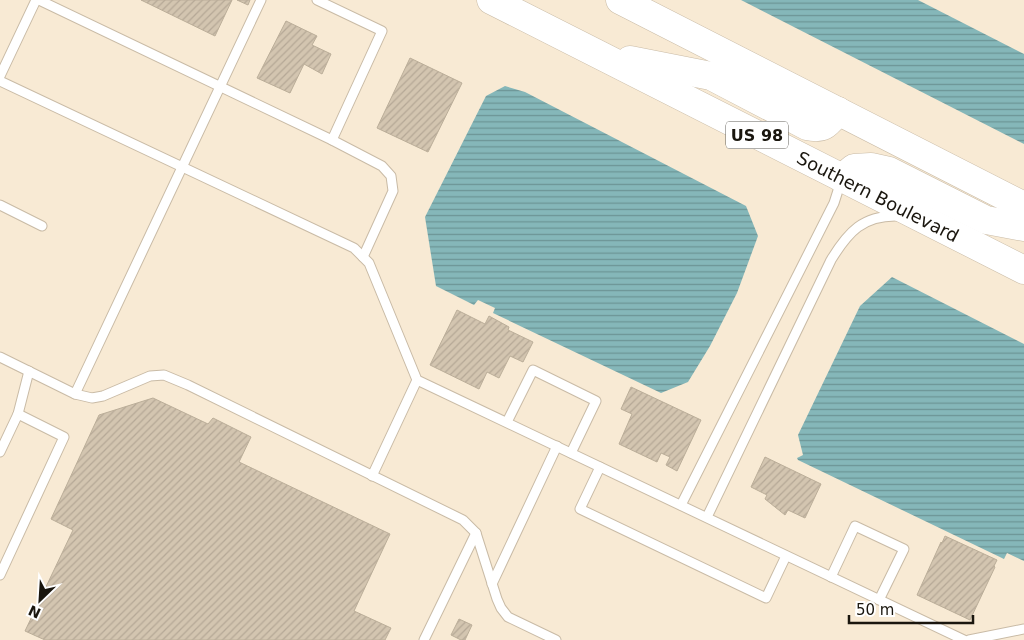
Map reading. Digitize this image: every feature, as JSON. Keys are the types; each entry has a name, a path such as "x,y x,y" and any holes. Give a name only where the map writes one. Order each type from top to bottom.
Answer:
{"highway":[{"name":"Southern Boulevard","path":"491,0 1024,270"},
{"path":"620,0 1024,206"},
{"path":"595,53 710,76 807,126 818,128 826,125 838,111"},
{"path":"842,178 854,168 871,167 889,171 986,220 1024,227"}],"lane":[{"path":"0,76 37,0 332,140 382,166 391,176 393,191 363,257"},
{"path":"75,394 260,0"},
{"path":"317,0 382,32 332,140"},
{"path":"0,81 354,248 369,263 417,380 964,640"},
{"path":"681,505 834,204 842,178"},
{"path":"0,205 42,226"},
{"path":"706,518 831,260 844,239 852,230 867,221 890,215 917,216"},
{"path":"0,356 75,394 92,398 103,396 150,376 164,376 188,385 463,520 476,533 501,608 508,617 556,640"},
{"path":"507,422 533,370 596,401 571,453"},
{"path":"0,452 18,414 29,371"},
{"path":"372,476 417,380"},
{"path":"0,575 64,436 18,414"},
{"path":"492,584 557,446"},
{"path":"600,466 580,509 766,598 786,556"},
{"path":"831,577 855,526 904,549 880,600"},
{"path":"424,640 476,533"},
{"path":"969,640 1024,628"}],"water":[{"path":"741,0 918,0 1024,54 1024,144"},
{"path":"505,86 525,92 746,206 758,236 737,293 710,346 688,382 661,393 493,313 495,308 478,300 474,305 436,286 425,217 486,96"},
{"path":"892,277 1024,344 1024,561 1007,553 1004,559 797,458 803,455 798,435 860,306"}],"building":[{"path":"141,0 232,0 215,36"},
{"path":"237,0 250,0 248,5"},
{"path":"286,21 317,36 312,45 331,54 322,74 304,64 290,93 257,78"},
{"path":"410,58 462,83 428,152 377,128"},
{"path":"457,310 485,324 489,316 509,327 508,330 533,342 523,362 510,356 499,378 487,372 479,389 430,365"},
{"path":"631,387 701,420 677,471 666,465 670,457 661,453 657,462 619,444 632,414 621,409"},
{"path":"153,398 208,424 213,418 251,437 239,462 390,534 354,611 391,628 385,640 45,640 25,631 73,530 51,519 99,415"},
{"path":"765,457 821,484 805,518 788,510 785,515 765,499 767,495 751,487"},
{"path":"945,536 997,560 970,620 917,595"},
{"path":"459,619 472,625 465,640 451,635"}]}
